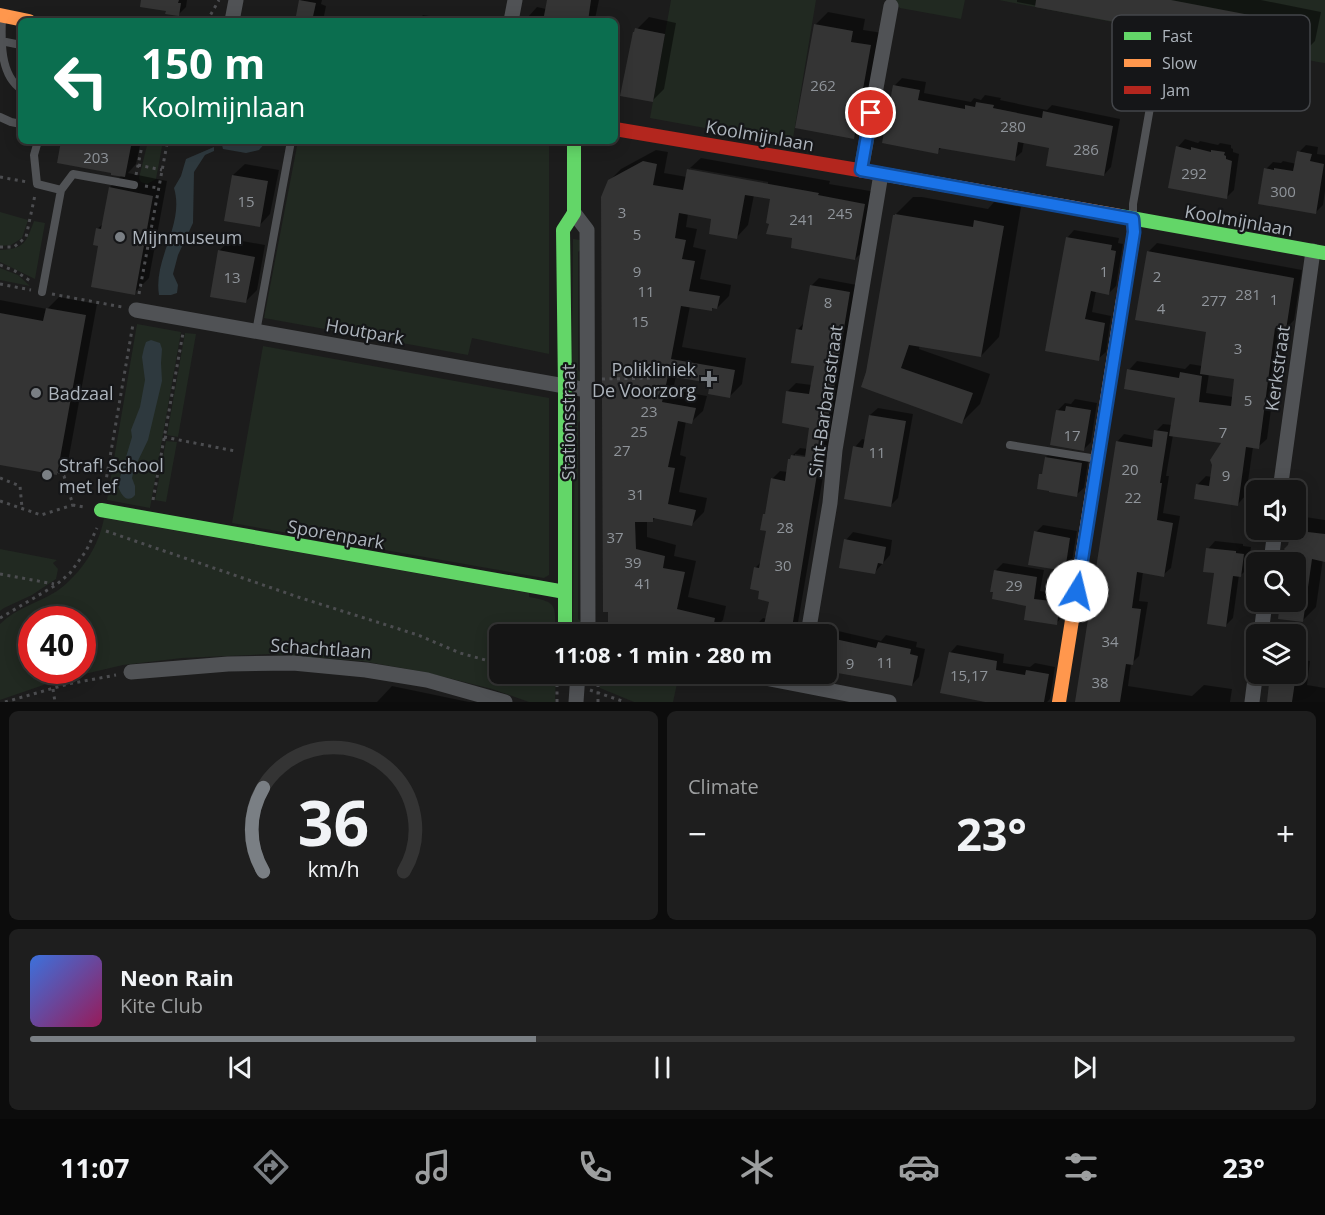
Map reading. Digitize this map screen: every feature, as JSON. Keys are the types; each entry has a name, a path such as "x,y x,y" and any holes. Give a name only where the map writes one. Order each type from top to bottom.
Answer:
{"street":[{"path":"233,18 236,0"},
{"path":"512,18 515,0"},
{"path":"861,170 891,6"},
{"path":"1,10 21,18"},
{"name":"Koolmijnlaan","path":"618,129 861,170 1319,252"},
{"name":"Stationsstraat","path":"565,624 563,230 574,213 574,144"},
{"name":"Sint-Barbarastraat","path":"810,624 830,503 836,443 881,174"},
{"name":"Stationsstraat","path":"574,213 587,230 588,624"},
{"path":"1059,702 1134,232 1133,219"},
{"name":"Kerkstraat","path":"1282,480 1319,252"},
{"name":"Houtpark","path":"136,310 565,386 587,385"},
{"name":"Sporenpark","path":"101,510 565,592"},
{"name":"Schachtlaan","path":"131,672 228,664 293,663 366,670 427,680 505,702"},
{"path":"576,702 577,684"},
{"path":"820,684 889,702"},
{"path":"1252,702 1254,684"}],"lane":[{"path":"1,10 3,67 18,87"},
{"path":"2,41 18,44"},
{"path":"1133,219 1133,204 1149,111"},
{"path":"0,117 18,123"},
{"path":"37,144 34,155 37,184 61,190"},
{"path":"256,332 290,144"},
{"path":"42,292 61,190 73,174 134,185"},
{"path":"1010,445 1097,459"}],"path":[{"path":"209,18 219,0"},
{"path":"134,185 142,144"},
{"path":"0,501 41,515 73,505 101,510 167,144"},
{"path":"138,165 162,170"},
{"path":"0,177 37,184 26,237 14,247 0,247"},
{"path":"0,265 31,281 42,292"},
{"path":"0,284 136,310"},
{"path":"150,519 186,319"},
{"path":"587,385 655,378"},
{"path":"164,437 235,451"},
{"path":"58,471 63,476 73,505"},
{"path":"0,478 20,486 22,508"},
{"path":"0,618 56,585 70,573 79,562 98,528 489,661"},
{"path":"0,574 56,585"},
{"path":"5,702 131,672"},
{"path":"557,684 557,702"},
{"path":"598,684 598,702"},
{"path":"53,689 55,702"},
{"path":"598,693 625,702"}],"shaded area":[{"path":"671,0 816,0 792,144 650,118"},
{"path":"894,0 965,0 961,19 900,8"},
{"path":"999,0 1325,0 1325,63 1310,60 1310,15 1112,15 1112,22"},
{"path":"147,144 162,144 156,179 147,184 141,182 139,178"},
{"path":"264,144 259,150 246,153 223,149 222,145"},
{"path":"297,144 549,144 549,354 472,338 468,355 264,318"},
{"path":"214,147 214,151 205,155 194,172 193,223 178,255 173,274 178,285 177,293 159,295 160,268 175,215 174,188 181,176 186,159"},
{"path":"0,212 28,220 22,238 11,245 0,246"},
{"path":"34,221 45,223 35,279 0,262 0,250 20,246 29,234"},
{"path":"573,239 580,240 583,247 578,252 578,370 583,375 578,382 572,382"},
{"path":"0,268 18,275 30,286 0,280"},
{"path":"137,324 181,332 150,508 107,500"},
{"path":"185,333 196,334 178,437 167,435"},
{"path":"151,340 160,343 162,349 162,381 148,440 134,469 132,478 135,495 129,499 122,494 118,484 132,437 131,430 140,407 145,380 142,357 144,348 146,342"},
{"path":"263,346 549,398 549,575 544,578 232,523"},
{"path":"575,410 581,412 583,418 578,423 578,619 584,624 573,624"},
{"path":"166,441 177,442 166,502 155,500"},
{"path":"104,518 529,593 529,597 546,601 553,607 555,624 489,624 489,684 556,684 555,702 529,702 492,689 424,672 362,661 271,654 182,658 123,665 96,671 96,606 28,606 66,584 88,559 98,539"},
{"path":"0,549 57,560 53,563 58,569 56,579 32,595 0,611"},
{"path":"18,611 18,684 46,684 0,700 0,624"},
{"path":"600,684 677,684 673,702 634,702 600,688"}],"building":[{"path":"141,0 179,0 178,3 181,3 179,16 165,14 166,11 140,7"},
{"path":"299,0 316,3 313,18 296,18"},
{"path":"547,0 591,0 588,18 544,18"},
{"path":"1036,0 1171,0 1249,15 1112,15 1112,21 1035,7"},
{"path":"814,24 853,31 851,42 871,45 854,139 795,128"},
{"path":"635,28 665,34 653,102 620,96"},
{"path":"893,85 920,90 918,100 965,109 965,105 975,107 976,102 994,105 993,108 1042,118 1043,111 1113,126 1104,176 1046,166 1049,148 1018,142 1015,161 939,148 938,154 882,143"},
{"path":"60,144 131,144 125,177 57,163"},
{"path":"1176,146 1191,150 1191,147 1211,152 1211,150 1225,152 1226,159 1232,161 1227,199 1168,188"},
{"path":"1297,151 1312,154 1310,161 1324,164 1316,214 1258,204 1264,168 1293,171"},
{"path":"643,161 657,164 653,185 683,190 687,169 819,193 818,195 865,204 855,260 791,248 792,238 766,234 769,224 766,223 770,199 745,195 737,239 709,234 711,219 679,213 675,238 686,240 682,259 695,261 689,291 720,296 717,309 712,308 712,311 681,306 671,359 735,370 730,398 708,394 710,383 668,376 662,402 696,408 692,424 678,421 668,467 675,468 668,504 696,510 692,526 653,518 653,522 635,522 636,549 665,556 663,568 685,572 677,609 715,618 714,624 608,624 608,612 603,612 601,197 608,180"},
{"path":"232,175 268,181 260,227 224,221"},
{"name":"Mijnmuseum","path":"109,187 153,196 135,295 91,287 98,246 93,245 96,228 101,229"},
{"path":"895,214 973,227 974,220 1004,226 981,357 909,345 901,368 973,393 962,424 861,387 866,372"},
{"path":"1066,237 1112,245 1111,250 1116,251 1109,295 1091,291 1085,319 1105,323 1099,361 1045,351"},
{"path":"218,250 255,257 246,303 210,297"},
{"path":"1147,251 1294,278 1286,330 1275,328 1259,449 1246,447 1238,506 1194,499 1196,484 1209,486 1212,465 1210,460 1221,443 1169,436 1175,398 1124,389 1127,369 1179,378 1180,372 1202,376 1199,402 1231,406 1234,379 1200,374 1206,332 1135,320"},
{"path":"810,285 850,292 793,624 764,624 769,602 758,599 759,591 750,589 754,567 759,568 766,531 760,530 771,478 785,481 788,459 791,455 805,457 809,428 782,423 786,391 809,394 814,366 791,363 796,329 802,330"},
{"name":"Badzaal","path":"46,308 86,315 57,475 0,465 0,313 43,321"},
{"path":"1066,406 1091,410 1084,451 1050,445 1056,410 1065,411"},
{"path":"869,415 906,421 891,507 844,499 853,446 863,448"},
{"path":"1154,430 1168,432 1157,520 1173,523 1164,577 1137,572 1132,608 1141,609 1133,665 1126,664 1120,702 1075,702 1116,441 1152,447"},
{"path":"1045,457 1082,463 1077,497 1037,489"},
{"path":"1034,531 1070,538 1065,571 1028,565"},
{"path":"1306,532 1325,534 1325,562 1312,559 1306,601 1306,552 1286,552 1284,549 1289,540 1306,540"},
{"path":"844,539 886,547 883,564 878,563 875,574 839,568"},
{"path":"1206,548 1244,554 1241,577 1233,576 1226,627 1207,624 1214,573 1203,572"},
{"path":"994,570 1037,577 1034,599 1060,602 1057,625 1024,620 1026,606 992,599 993,592 990,592"},
{"path":"1279,612 1304,612 1303,622 1278,619"},
{"path":"837,639 876,648 878,642 911,649 910,654 918,656 912,686 837,673"},
{"path":"949,652 997,661 996,670 1025,675 1026,670 1049,674 1044,702 985,702 940,693"},
{"path":"1269,684 1295,684 1292,702 1267,702"}],"traffic: fast":[{"path":"565,624 563,230 574,213 574,144"},
{"path":"1120,216 1325,253"},
{"path":"101,510 565,592"}],"traffic: slow":[{"path":"0,15 18,19"},
{"path":"888,175 1120,216"},
{"path":"1059,702 1123,299"}],"traffic: jam":[{"path":"618,130 888,175"},
{"path":"1123,299 1134,232 1133,219"}],"place":[{"name":"Mijnmuseum","path":"120,237"},
{"name":"Polikliniek De Voorzorg","path":"709,379"},
{"name":"Badzaal","path":"36,393"},
{"name":"Straf! School met lef","path":"47,475"}],"route":[{"path":"871,113 861,170 1133,219 1134,232 1077,591"}]}
